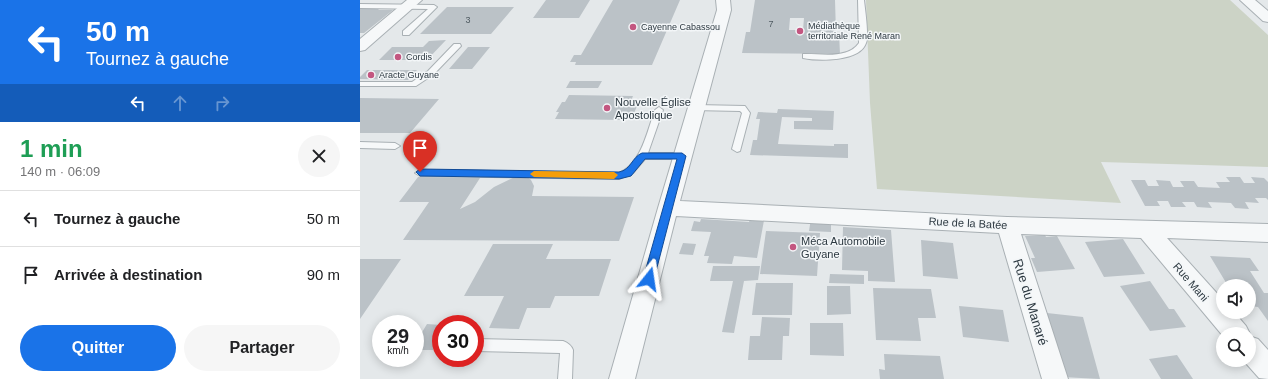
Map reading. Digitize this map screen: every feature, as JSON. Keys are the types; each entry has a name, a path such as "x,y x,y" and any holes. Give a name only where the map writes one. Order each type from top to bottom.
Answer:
{"street":[{"path":"622,379 682,156 724,10 723,0"},
{"path":"360,47 411,3"},
{"path":"1258,6 1268,18"},
{"name":"Rue de la Batée","path":"668,208 1007,225 1268,233"},
{"name":"Rue du Manaré","path":"1007,225 1055,379"},
{"name":"Rue Mani","path":"1146,229 1231,327"},
{"path":"1256,356 1268,370"}],"lane":[{"path":"806,56 838,56 851,53 861,48 863,42 861,0"},
{"path":"360,6 411,3 434,7 406,33"},
{"path":"360,84 412,84 419,82 457,46"},
{"path":"696,108 742,108 746,113 737,148"},
{"path":"420,172 619,176 628,174 633,170 642,156 660,110"},
{"path":"360,145 395,146"},
{"path":"642,156 682,156"},
{"path":"484,345 563,347 567,350 565,379"}],"shaded area":[{"path":"866,0 1230,0 1268,35 1268,167 1101,162 1121,203 877,189 870,103"}],"building":[{"path":"546,0 590,0 579,18 533,18"},
{"name":"Cayenne Cabassou","path":"613,0 680,0 652,65 575,65 576,62 570,62 574,55 581,55"},
{"path":"755,0 835,0 836,33 839,33 840,54 742,53 746,32 750,32","holes":["790,18 804,18 803,30 789,30"]},
{"path":"447,7 514,7 491,34 420,34"},
{"path":"360,8 380,8 378,10 393,10 364,33 360,33"},
{"path":"446,40 427,60 379,60 392,47 423,47 429,41"},
{"path":"468,47 490,47 472,69 449,69"},
{"path":"367,70 417,70 408,80 360,79 360,77"},
{"path":"570,81 602,81 598,88 566,88"},
{"path":"569,95 633,96 630,103 639,102 634,113 626,113 623,120 555,119 559,112 556,112 562,102 565,102"},
{"path":"360,98 439,99 410,133 360,133"},
{"path":"778,109 834,111 833,130 794,129 794,121 812,121 812,118 782,117 778,144 834,146 834,144 848,144 848,158 750,155 753,140 757,140 760,119 756,119 758,112 777,113"},
{"path":"517,176 526,176 531,180 534,186 532,196 634,197 619,241 403,240 429,202 399,202 418,177 480,178 460,209 475,202 494,187"},
{"path":"1226,177 1240,177 1244,183 1255,183 1251,177 1264,178 1268,182 1268,200 1266,198 1255,198 1259,203 1245,202 1249,209 1235,208 1231,203 1208,202 1212,208 1197,207 1194,202 1182,202 1186,207 1171,207 1168,201 1157,201 1160,206 1145,206 1131,180 1145,180 1148,186 1159,186 1156,180 1170,181 1173,187 1184,187 1180,181 1194,181 1198,187 1220,188 1216,182 1230,182"},
{"path":"751,214 765,215 757,258 734,256 732,264 707,263 709,256 704,256 711,232 691,231 694,221 700,222 701,219 749,222"},
{"path":"811,218 831,219 831,232 809,231"},
{"path":"843,227 891,230 895,282 868,281 868,271 842,270"},
{"path":"766,231 820,233 817,276 760,274"},
{"path":"1045,235 1046,237 1057,236 1075,269 1037,272 1031,258 1035,258 1025,236"},
{"path":"1123,239 1145,274 1104,277 1085,242"},
{"path":"921,240 953,243 958,279 923,276"},
{"path":"683,243 696,244 693,255 679,254"},
{"path":"493,244 553,244 546,259 611,259 599,296 555,296 550,308 527,308 519,329 489,328 504,296 464,296"},
{"path":"1210,256 1250,258 1259,271 1250,271 1255,279 1224,279"},
{"path":"360,259 401,259 360,319"},
{"path":"713,266 760,266 758,280 744,281 734,333 722,332 733,281 710,281"},
{"path":"830,274 864,275 864,284 829,283"},
{"path":"1256,280 1264,293 1268,293 1268,321 1258,307 1256,307"},
{"path":"1150,281 1169,309 1174,309 1186,327 1150,331 1120,286"},
{"path":"756,283 793,283 792,315 752,315"},
{"path":"827,286 850,286 851,314 827,315"},
{"path":"873,288 931,289 936,318 918,318 921,341 876,340"},
{"path":"959,306 1003,310 1009,342 963,337"},
{"path":"1047,313 1083,317 1100,379 1062,377"},
{"path":"762,317 790,318 789,336 783,336 782,360 748,360 750,336 760,336"},
{"path":"810,323 843,323 844,356 810,355"},
{"path":"427,324 432,324 432,350 424,350 424,329"},
{"path":"884,354 940,356 944,379 880,379 879,369 885,370"},
{"path":"1177,355 1193,379 1161,379 1149,359"}],"slow traffic":[{"path":"534,174 614,175"}],"place":[{"name":"Cayenne Cabassou","path":"633,27"},
{"name":"Médiathèque territoriale René Maran","path":"800,31"},
{"name":"Cordis","path":"398,57"},
{"name":"Aracte Guyane","path":"371,75"},
{"name":"Nouvelle Église Apostolique","path":"607,108"},
{"name":"Méca Automobile Guyane","path":"793,247"}],"route":[{"path":"420,172 619,176 628,174 633,170 642,156 682,156 649,279"}]}
